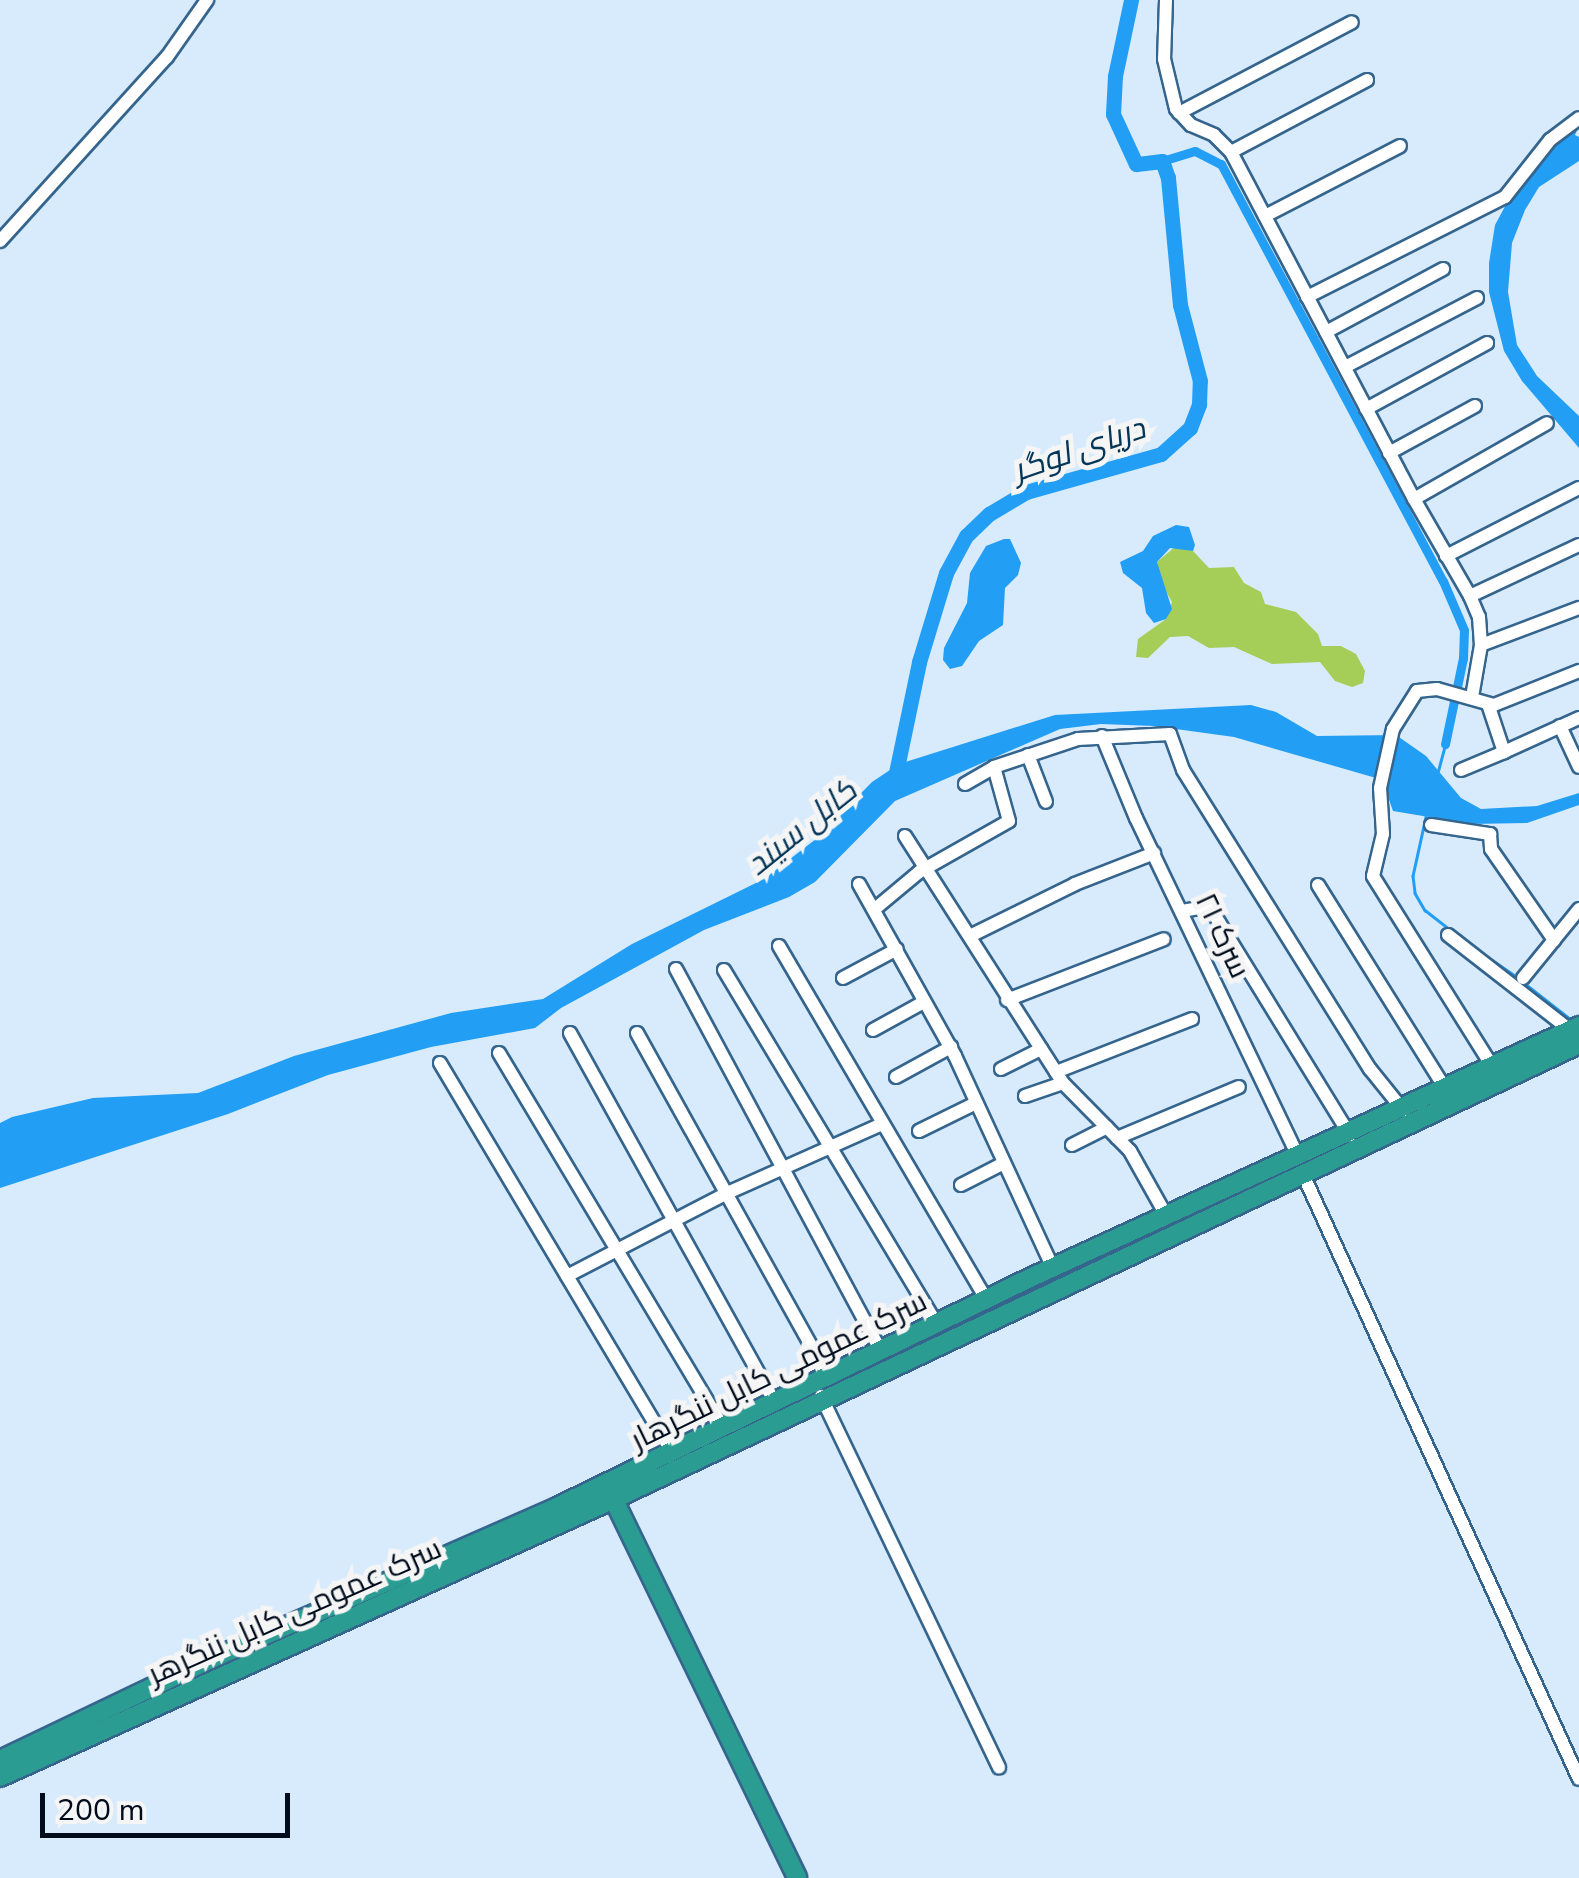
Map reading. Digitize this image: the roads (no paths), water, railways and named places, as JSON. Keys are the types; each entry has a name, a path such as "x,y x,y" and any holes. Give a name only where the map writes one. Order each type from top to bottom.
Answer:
{"highway":[{"name":"سرک عمومی کابل ننگرهار","path":"610,1492 673,1454 775,1404 822,1388 882,1352 1053,1268 1298,1162 1492,1066 1576,1033"},
{"name":"سرک عمومی کابل ننگرهار","path":"0,1760 211,1659 610,1492 1576,1033"},
{"name":"سرک عمومی کابل ننگرهر","path":"0,1777 610,1492"},
{"path":"610,1492 798,1878"}],"street":[{"path":"0,241 167,56 207,0"},
{"path":"1166,0 1164,59 1180,113 1191,125 1214,134 1231,152 1479,617 1481,645 1462,695"},
{"path":"1180,113 1352,22"},
{"path":"1231,152 1367,80"},
{"path":"1308,297 1505,197 1550,140 1579,118"},
{"path":"1264,216 1400,146"},
{"path":"1326,332 1443,268"},
{"path":"1344,368 1477,298"},
{"path":"1366,409 1486,343"},
{"path":"1389,453 1475,406"},
{"path":"1414,499 1547,424"},
{"path":"1446,556 1579,488"},
{"path":"1470,596 1579,544"},
{"path":"1481,645 1579,608"},
{"path":"1492,1066 1376,886 1373,876 1383,834 1380,788 1393,730 1417,692 1427,688 1488,704 1579,671"},
{"path":"1488,704 1504,752"},
{"path":"1461,770 1579,718"},
{"path":"1560,726 1579,767"},
{"path":"966,784 994,767 1028,754 1102,736 1170,734 1183,770 1370,1070 1404,1110"},
{"name":"سرک ۲۱","path":"1102,736 1579,1778"},
{"path":"1028,754 1046,802"},
{"path":"876,908 926,869 1009,821 994,767"},
{"path":"1432,824 1490,834 1491,849 1554,940 1554,946 1523,978"},
{"path":"905,836 972,935 1007,1000 1059,1077 1138,1161 1167,1217"},
{"path":"972,935 1075,884 1154,853"},
{"path":"860,884 951,1047 1053,1268"},
{"path":"1318,885 1445,1088"},
{"path":"1182,911 1209,906 1350,1134"},
{"path":"1554,940 1579,909"},
{"path":"1448,935 1576,1033"},
{"path":"1007,1000 1164,939"},
{"path":"778,946 987,1301"},
{"path":"844,978 897,949"},
{"path":"676,969 882,1352"},
{"path":"724,970 938,1326"},
{"path":"872,1030 924,1002"},
{"path":"1025,1096 1059,1077 1192,1019"},
{"path":"570,1033 775,1404"},
{"path":"636,1033 725,1194 822,1388 999,1768"},
{"path":"896,1077 951,1047"},
{"path":"1001,1069 1041,1049"},
{"path":"499,1053 724,1429"},
{"path":"440,1063 673,1454"},
{"path":"1072,1144 1239,1087"},
{"path":"919,1132 976,1102"},
{"path":"567,1276 673,1219 882,1124"},
{"path":"961,1185 1004,1163"}],"water":[{"path":"1579,126 1575,135 1579,137 1579,161 1539,187 1525,210 1512,243 1508,292 1517,345 1537,376 1579,416 1579,448 1522,381 1504,351 1489,292 1489,263 1495,225 1516,186 1534,161"},
{"path":"1176,525 1189,527 1195,545 1193,551 1170,548 1157,562 1172,609 1166,619 1154,623 1146,613 1142,588 1123,573 1120,562 1143,551 1153,536"},
{"path":"1010,539 1021,563 1018,575 1005,588 1003,625 979,641 962,666 950,669 943,660 944,648 967,603 970,573 986,546"},
{"path":"1251,705 1276,712 1317,736 1396,735 1426,756 1461,798 1481,809 1537,806 1579,793 1579,805 1527,823 1471,824 1393,811 1383,783 1376,778 1234,737 1154,726 1101,724 1060,729 895,801 815,882 789,897 704,930 561,1008 535,1028 431,1047 328,1075 228,1114 0,1188 0,1123 12,1117 93,1098 198,1093 294,1056 451,1013 543,999 632,944 764,879 816,839 872,782 899,764 1055,715"}],"waterway":[{"name":"دریای لوگر","path":"894,782 919,662 946,573 966,536 989,514 1026,492 1161,454 1190,428 1199,404 1200,381 1180,305 1168,178 1162,161 1136,164 1113,114 1115,76 1131,0"},
{"path":"1162,161 1195,151 1221,164 1443,581 1464,630 1463,658 1445,744"},
{"path":"1438,771 1445,744"},
{"path":"1426,817 1413,876 1415,893 1425,910 1448,928"},
{"path":"1466,942 1517,977"},
{"path":"1523,982 1569,1018"}],"water label":[{"name":"کابل سيند","path":"802,828"}]}
